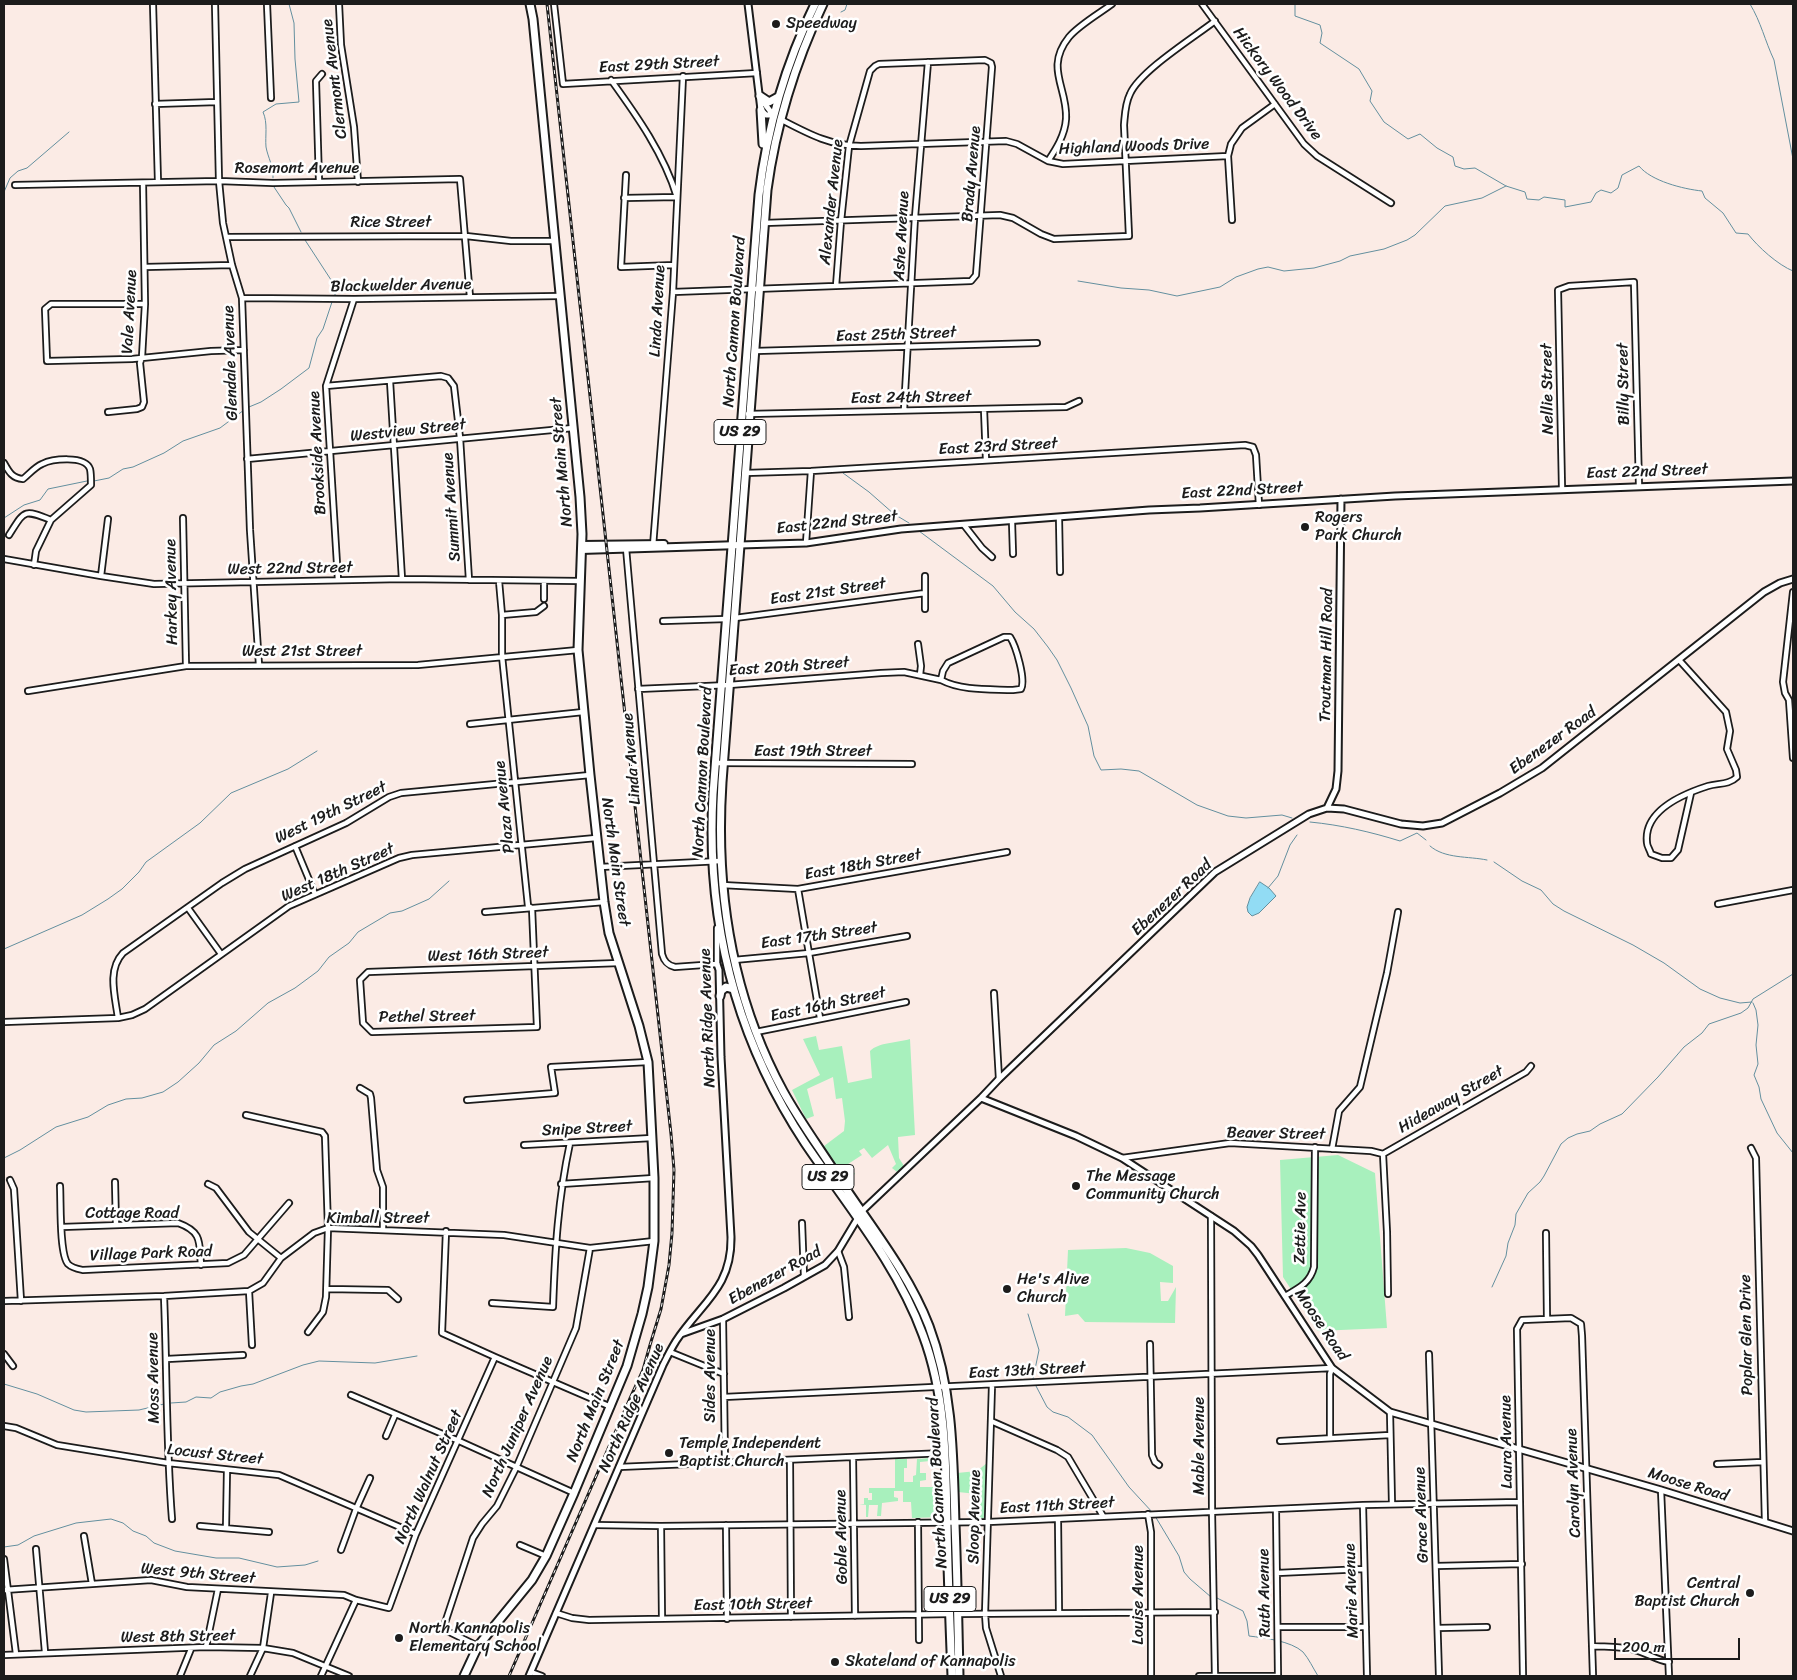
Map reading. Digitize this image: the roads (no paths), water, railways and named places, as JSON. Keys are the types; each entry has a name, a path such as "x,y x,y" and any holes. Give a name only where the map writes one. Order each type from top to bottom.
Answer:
{"main road":[{"name":"North Main Street","path":"464,1676 478,1646 532,1580 546,1556 574,1493 627,1366 648,1287 654,1241 654,1178 648,1062 639,1026 609,933 596,838 578,650 582,548 580,497 530,4"},
{"name":"North Cannon Boulevard","path":"815,4 797,44 778,97 763,161 758,195 755,351 746,473 726,619 724,764 720,817 722,885 734,960 756,1032 784,1092 804,1126 902,1272 917,1299 932,1335 946,1388 953,1448 951,1523"},
{"name":"North Cannon Boulevard","path":"824,4 798,61 780,119 769,176 742,414 736,545 735,618 715,763 712,811 712,861 717,911 726,960 733,989 751,1040 775,1092 796,1128 895,1275 910,1304 927,1345 938,1388 943,1420 951,1523 954,1614 960,1676"},
{"path":"760,96 769,102 778,97"},
{"path":"761,110 763,161"},
{"name":"East 22nd Street","path":"582,548 653,545 736,545"},
{"name":"East 22nd Street","path":"582,548 626,548 653,545"},
{"path":"720,996 721,991 726,987 733,989"},
{"name":"North Cannon Boulevard","path":"952,1676 954,1614"}],"street":[{"path":"153,4 158,182"},
{"name":"Glendale Avenue","path":"215,4 219,181 223,223 232,265 242,298 250,530 259,665"},
{"path":"267,4 271,98"},
{"name":"Clermont Avenue","path":"339,4 340,45 354,127 358,182"},
{"name":"East 29th Street","path":"554,4 563,84 757,73"},
{"path":"748,4 761,110 766,115 773,115"},
{"path":"1048,162 1058,146 1066,119 1058,75 1060,53 1070,35 1112,4"},
{"name":"Hickory Wood Drive","path":"1202,4 1310,150 1392,203"},
{"path":"764,223 1000,215 1013,218 1041,234 1054,238 1129,236 1124,161 1124,125 1130,94 1137,81 1154,66 1215,21"},
{"name":"Brady Avenue","path":"912,283 971,281 976,276 987,142 991,63 985,60 928,62"},
{"name":"Alexander Avenue","path":"836,286 849,146 870,71 880,64 928,62"},
{"name":"Ashe Avenue","path":"904,410 915,217 928,62"},
{"path":"319,182 316,81 322,74"},
{"name":"Linda Avenue","path":"653,545 673,292 683,76"},
{"path":"611,80 659,153 677,196 624,198"},
{"path":"760,96 773,115 780,119"},
{"path":"155,104 217,102"},
{"path":"1232,220 1228,156 1235,137 1242,128 1275,104"},
{"name":"Highland Woods Drive","path":"780,119 828,142 849,146 1006,141 1017,144 1048,162 1063,164 1228,156"},
{"path":"626,175 621,267 674,265"},
{"name":"Rosemont Avenue","path":"15,185 219,181 273,184 460,180 470,297"},
{"name":"Vale Avenue","path":"108,412 136,409 142,407 144,402 140,363 145,304 143,183"},
{"name":"Rice Street","path":"226,237 466,236 511,241 555,241"},
{"path":"145,267 232,265"},
{"name":"Nellie Street","path":"1562,488 1558,290 1569,286 1634,282"},
{"name":"Billy Street","path":"1634,282 1639,486"},
{"path":"673,292 912,283"},
{"name":"Blackwelder Avenue","path":"242,298 354,299 560,296"},
{"name":"Brookside Avenue","path":"338,580 326,386 354,299"},
{"path":"145,304 50,304 46,310 47,361 90,361 244,350"},
{"name":"East 25th Street","path":"755,351 1037,343"},
{"name":"Summit Avenue","path":"326,386 441,376 448,378 454,386 460,438 469,580"},
{"path":"390,381 402,579"},
{"name":"East 24th Street","path":"742,414 1066,407 1079,401"},
{"path":"984,409 986,460"},
{"name":"Westview Street","path":"247,459 572,428"},
{"name":"East 23rd Street","path":"746,473 811,471 1245,445 1253,447 1256,455 1259,505"},
{"path":"4,464 12,476 23,479 48,461 79,459 87,464 90,470 91,485 51,520 36,550 34,565"},
{"path":"806,543 811,471"},
{"name":"East 22nd Street","path":"736,545 806,543 901,529 964,526 1149,510 1562,488 1793,481"},
{"name":"Troutman Hill Road","path":"1327,808 1336,789 1338,771 1341,499"},
{"path":"9,535 20,517 25,513 31,512 51,520"},
{"name":"Harkey Avenue","path":"183,518 186,666"},
{"path":"1059,518 1060,572"},
{"path":"101,576 108,519"},
{"path":"1012,522 1012,554"},
{"path":"964,526 992,557"},
{"name":"Linda Avenue","path":"626,548 662,954 668,965 717,964"},
{"name":"West 22nd Street","path":"4,559 154,584 402,579 580,582"},
{"path":"924,610 925,576"},
{"name":"Ebenezer Road","path":"681,1334 724,1318 825,1264 838,1251 862,1211 1215,872 1309,814 1327,808 1344,809 1401,824 1423,826 1442,823 1500,793 1542,768 1764,592 1780,583 1793,579"},
{"name":"Plaza Avenue","path":"499,581 502,615 502,656 508,720 528,906 532,908 537,1027"},
{"path":"544,581 544,599"},
{"path":"1793,592 1783,682 1785,693 1790,700 1793,758"},
{"name":"East 21st Street","path":"735,618 925,593"},
{"path":"502,615 536,612 544,606"},
{"path":"663,621 726,619"},
{"name":"East 20th Street","path":"638,689 726,685 904,672 964,687 1013,690 1020,689 1023,686 1014,643 1010,638 1004,637 948,663 943,671 941,680"},
{"path":"918,644 921,666 920,675"},
{"name":"West 21st Street","path":"28,691 186,666 418,665 578,650"},
{"path":"1680,660 1726,712 1730,731 1728,749 1737,777 1732,782 1709,786 1690,793 1669,803 1656,814 1649,828 1647,842 1651,854 1662,858 1671,858 1678,850 1690,793"},
{"path":"470,724 584,712"},
{"name":"East 19th Street","path":"715,763 912,764"},
{"name":"West 19th Street","path":"118,1018 113,977 116,960 123,953 245,869 346,823 389,797 401,792 590,775"},
{"name":"West 18th Street","path":"4,1022 118,1018 132,1015 145,1009 289,906 392,861 412,855 596,838"},
{"path":"295,846 316,894"},
{"name":"East 18th Street","path":"722,885 798,889 1007,852"},
{"path":"600,867 720,861"},
{"path":"798,889 820,1018"},
{"path":"1718,904 1793,890"},
{"path":"485,912 604,902"},
{"path":"188,908 221,954"},
{"name":"North Ridge Avenue","path":"530,1674 647,1399 670,1352 681,1334 722,1280 729,1262 731,1250 721,1057 719,970 717,964 717,911"},
{"name":"Beaver Street","path":"1122,1158 1230,1143 1332,1149 1339,1111 1360,1087 1385,983 1398,912"},
{"name":"East 17th Street","path":"734,960 809,953 907,936"},
{"name":"West 16th Street","path":"360,980 368,972 619,963"},
{"name":"Pethel Street","path":"360,980 363,1023 372,1032 537,1027"},
{"path":"994,993 999,1079"},
{"name":"East 16th Street","path":"756,1032 906,1002"},
{"path":"467,1100 554,1093 550,1067 648,1062"},
{"name":"Hideaway Street","path":"1382,1154 1526,1072 1531,1066"},
{"path":"360,1088 370,1094 371,1098 377,1170 383,1187 383,1229"},
{"name":"Moose Road","path":"981,1098 1076,1136 1122,1158 1234,1231 1251,1246 1332,1368 1390,1412 1661,1490 1793,1531"},
{"path":"246,1115 324,1133 328,1228 327,1289 323,1312 308,1332"},
{"name":"Snipe Street","path":"524,1145 652,1138"},
{"path":"492,1303 553,1307 555,1243 561,1184 570,1142"},
{"name":"Zettie Ave","path":"1285,1296 1307,1282 1312,1275 1314,1267 1316,1147"},
{"name":"Poplar Glen Drive","path":"1751,1148 1756,1158 1757,1183 1765,1522"},
{"path":"1332,1149 1371,1151 1382,1154 1387,1232 1388,1294"},
{"path":"561,1184 654,1178"},
{"path":"10,1180 14,1189 21,1301"},
{"path":"115,1182 116,1225"},
{"path":"208,1184 216,1188 249,1232 281,1258"},
{"name":"Village Park Road","path":"60,1186 62,1246 65,1258 69,1264 83,1270 201,1266 228,1263 244,1255 289,1204"},
{"name":"Mable Avenue","path":"1211,1216 1212,1512 1215,1676"},
{"name":"Cottage Road","path":"62,1227 178,1223 190,1227 199,1240 201,1266"},
{"path":"802,1223 804,1276"},
{"name":"Kimball Street","path":"249,1291 263,1283 281,1258 314,1233 328,1228 446,1231 504,1235 590,1248 654,1241"},
{"path":"446,1231 442,1333 611,1407"},
{"path":"1546,1233 1547,1319"},
{"name":"North Juniper Avenue","path":"478,1646 443,1629 473,1538 497,1506 516,1468 576,1328 590,1248"},
{"path":"838,1251 844,1267 849,1316"},
{"path":"327,1289 388,1290 398,1298"},
{"path":"4,1301 164,1296 249,1291 252,1346"},
{"name":"Moss Avenue","path":"164,1296 168,1463 172,1518"},
{"name":"Sides Avenue","path":"724,1318 724,1462"},
{"name":"Carolyn Avenue","path":"1547,1319 1571,1318 1580,1324 1592,1676"},
{"name":"Laura Avenue","path":"1523,1676 1517,1329 1522,1320 1547,1319"},
{"path":"1150,1344 1152,1455 1155,1462 1159,1465"},
{"path":"670,1352 724,1374"},
{"path":"4,1354 13,1366"},
{"name":"Grace Avenue","path":"1429,1354 1440,1676"},
{"path":"167,1359 243,1355"},
{"name":"North Walnut Street","path":"389,1608 416,1534 495,1357"},
{"path":"1330,1438 1330,1374 1332,1368"},
{"name":"East 13th Street","path":"724,1397 946,1388 1332,1368"},
{"name":"Sloop Avenue","path":"992,1385 986,1628 1001,1676"},
{"path":"351,1395 574,1493"},
{"path":"1390,1412 1392,1504"},
{"path":"386,1436 395,1415"},
{"path":"991,1421 1057,1450 1068,1457 1104,1516"},
{"name":"Locust Street","path":"4,1426 16,1428 57,1445 168,1463 279,1475 416,1534"},
{"path":"1280,1441 1390,1435"},
{"path":"619,1467 946,1453"},
{"name":"Goble Avenue","path":"853,1457 855,1616"},
{"path":"790,1460 792,1617"},
{"path":"1717,1464 1763,1462"},
{"path":"226,1470 226,1528"},
{"path":"341,1550 370,1478"},
{"path":"1661,1490 1669,1676"},
{"name":"East 11th Street","path":"595,1525 610,1527 951,1523 1362,1505 1520,1502"},
{"name":"Marie Avenue","path":"1362,1505 1367,1676"},
{"name":"Ruth Avenue","path":"1276,1509 1278,1676"},
{"name":"Louise Avenue","path":"1149,1514 1151,1532 1152,1676"},
{"path":"1058,1519 1060,1613"},
{"path":"918,1522 919,1640"},
{"path":"726,1525 727,1619"},
{"path":"200,1526 269,1532"},
{"path":"662,1526 662,1619"},
{"path":"84,1536 92,1584"},
{"path":"520,1545 546,1556"},
{"path":"36,1549 45,1652"},
{"path":"4,1559 6,1590 16,1654"},
{"path":"1436,1566 1522,1564"},
{"path":"1277,1573 1364,1569"},
{"name":"West 9th Street","path":"6,1590 151,1580 187,1587 271,1593 344,1595 389,1608"},
{"path":"206,1648 218,1589"},
{"path":"250,1676 263,1648 271,1593"},
{"path":"321,1676 356,1600"},
{"name":"East 10th Street","path":"556,1613 572,1618 589,1620 1215,1612"},
{"path":"1278,1627 1366,1627"},
{"path":"1438,1628 1487,1627"},
{"path":"1592,1646 1622,1647 1637,1650 1658,1660 1669,1662"},
{"name":"West 8th Street","path":"4,1655 45,1652 263,1648 293,1653 349,1676"},
{"path":"180,1676 191,1649"},
{"path":"530,1674 542,1676"},
{"path":"1200,1676 1278,1676"}],"water":[{"path":"1260,882 1276,896 1259,913 1252,916 1248,912 1247,907"}],"waterway":[{"path":"273,178 272,166 266,147 266,125 263,112 276,104 299,102 294,23 289,4"},
{"path":"841,12 845,10 847,4"},
{"path":"1295,4 1295,16 1320,25 1322,33 1320,43 1359,69 1372,91 1370,101 1384,122 1408,139 1420,134 1437,148 1453,157 1455,166 1464,169 1475,168 1506,186 1525,192 1527,199 1539,200 1544,197 1565,200 1565,207 1591,202 1596,193 1601,190 1611,193 1618,188 1622,175 1639,166 1659,180 1702,191 1705,198 1723,213 1736,233 1748,234 1781,265 1793,271"},
{"path":"1750,4 1774,60 1793,159"},
{"path":"4,192 10,178 18,171 27,168 69,132"},
{"path":"1078,281 1121,288 1149,290 1177,296 1220,287 1236,277 1258,269 1268,267 1284,271 1314,268 1340,261 1350,256 1384,249 1407,240 1415,235 1445,206 1482,198 1506,186"},
{"path":"274,187 289,208 301,232"},
{"path":"305,240 335,286 335,296"},
{"path":"249,407 261,402 309,368 317,338 323,329 332,302"},
{"path":"94,481 109,478 123,469 133,467 164,453 183,441 220,428 244,410"},
{"path":"843,473 894,514 909,523"},
{"path":"4,518 24,505 40,500 48,489 87,481"},
{"path":"919,531 993,586 1015,612 1034,629 1048,647 1057,660 1088,726 1094,756 1101,770 1121,769 1139,771 1197,805 1228,816 1246,818 1282,815 1292,818"},
{"path":"4,949 82,915 108,899 122,889 146,862 200,823 231,793 288,769 317,751"},
{"path":"1310,822 1356,829 1400,841 1417,833 1426,840"},
{"path":"1268,888 1278,876 1290,845 1297,835"},
{"path":"1430,846 1450,855 1487,860"},
{"path":"1494,862 1522,881 1541,890 1553,904 1564,911 1633,945 1664,963 1700,989 1720,998 1740,1003 1752,1002"},
{"path":"4,1158 56,1127 88,1117 108,1105 126,1099 142,1098 163,1092 178,1082 199,1063 214,1045 236,1031 268,1003 295,988 318,971 329,957 349,943 358,932 390,913 402,911 429,899 449,881"},
{"path":"1492,1287 1506,1256 1508,1243 1515,1225 1516,1214 1528,1193 1544,1176 1561,1144 1568,1138 1590,1131 1622,1114 1684,1047 1702,1033 1709,1024 1741,1013 1748,1008 1753,999 1793,974"},
{"path":"1753,1003 1758,1025 1756,1045 1758,1064 1754,1075 1761,1099 1777,1133 1793,1153"},
{"path":"1028,1314 1039,1350 1033,1379"},
{"path":"171,1403 186,1402 196,1397 211,1398 220,1392 253,1384 319,1361 375,1363 417,1356"},
{"path":"4,1384 37,1394 74,1410 86,1412 139,1410 164,1404"},
{"path":"1036,1386 1047,1407 1053,1412 1068,1417 1092,1435 1129,1487 1153,1513"},
{"path":"1155,1516 1179,1556 1184,1572 1211,1597"},
{"path":"4,1547 18,1545 34,1536 76,1523 111,1519 123,1523 133,1531 146,1536 154,1543 175,1551 216,1558 239,1558 277,1567 305,1565 318,1561"},
{"path":"1217,1598 1243,1611 1247,1621 1249,1636 1278,1641 1298,1648 1303,1652 1318,1676"}],"railway":[{"path":"509,1676 643,1370 661,1309 669,1265 674,1170 547,4"}],"place":[{"name":"Speedway","path":"776,24"},
{"name":"Rogers Park Church","path":"1305,527"},
{"name":"The Message Community Church","path":"1076,1186"},
{"name":"He's Alive Church","path":"1007,1289"},
{"name":"Temple Independent Baptist Church","path":"669,1453"},
{"name":"Central Baptist Church","path":"1750,1593"},
{"name":"North Kannapolis Elementary School","path":"399,1638"},
{"name":"Skateland of Kannapolis","path":"835,1662"}]}
